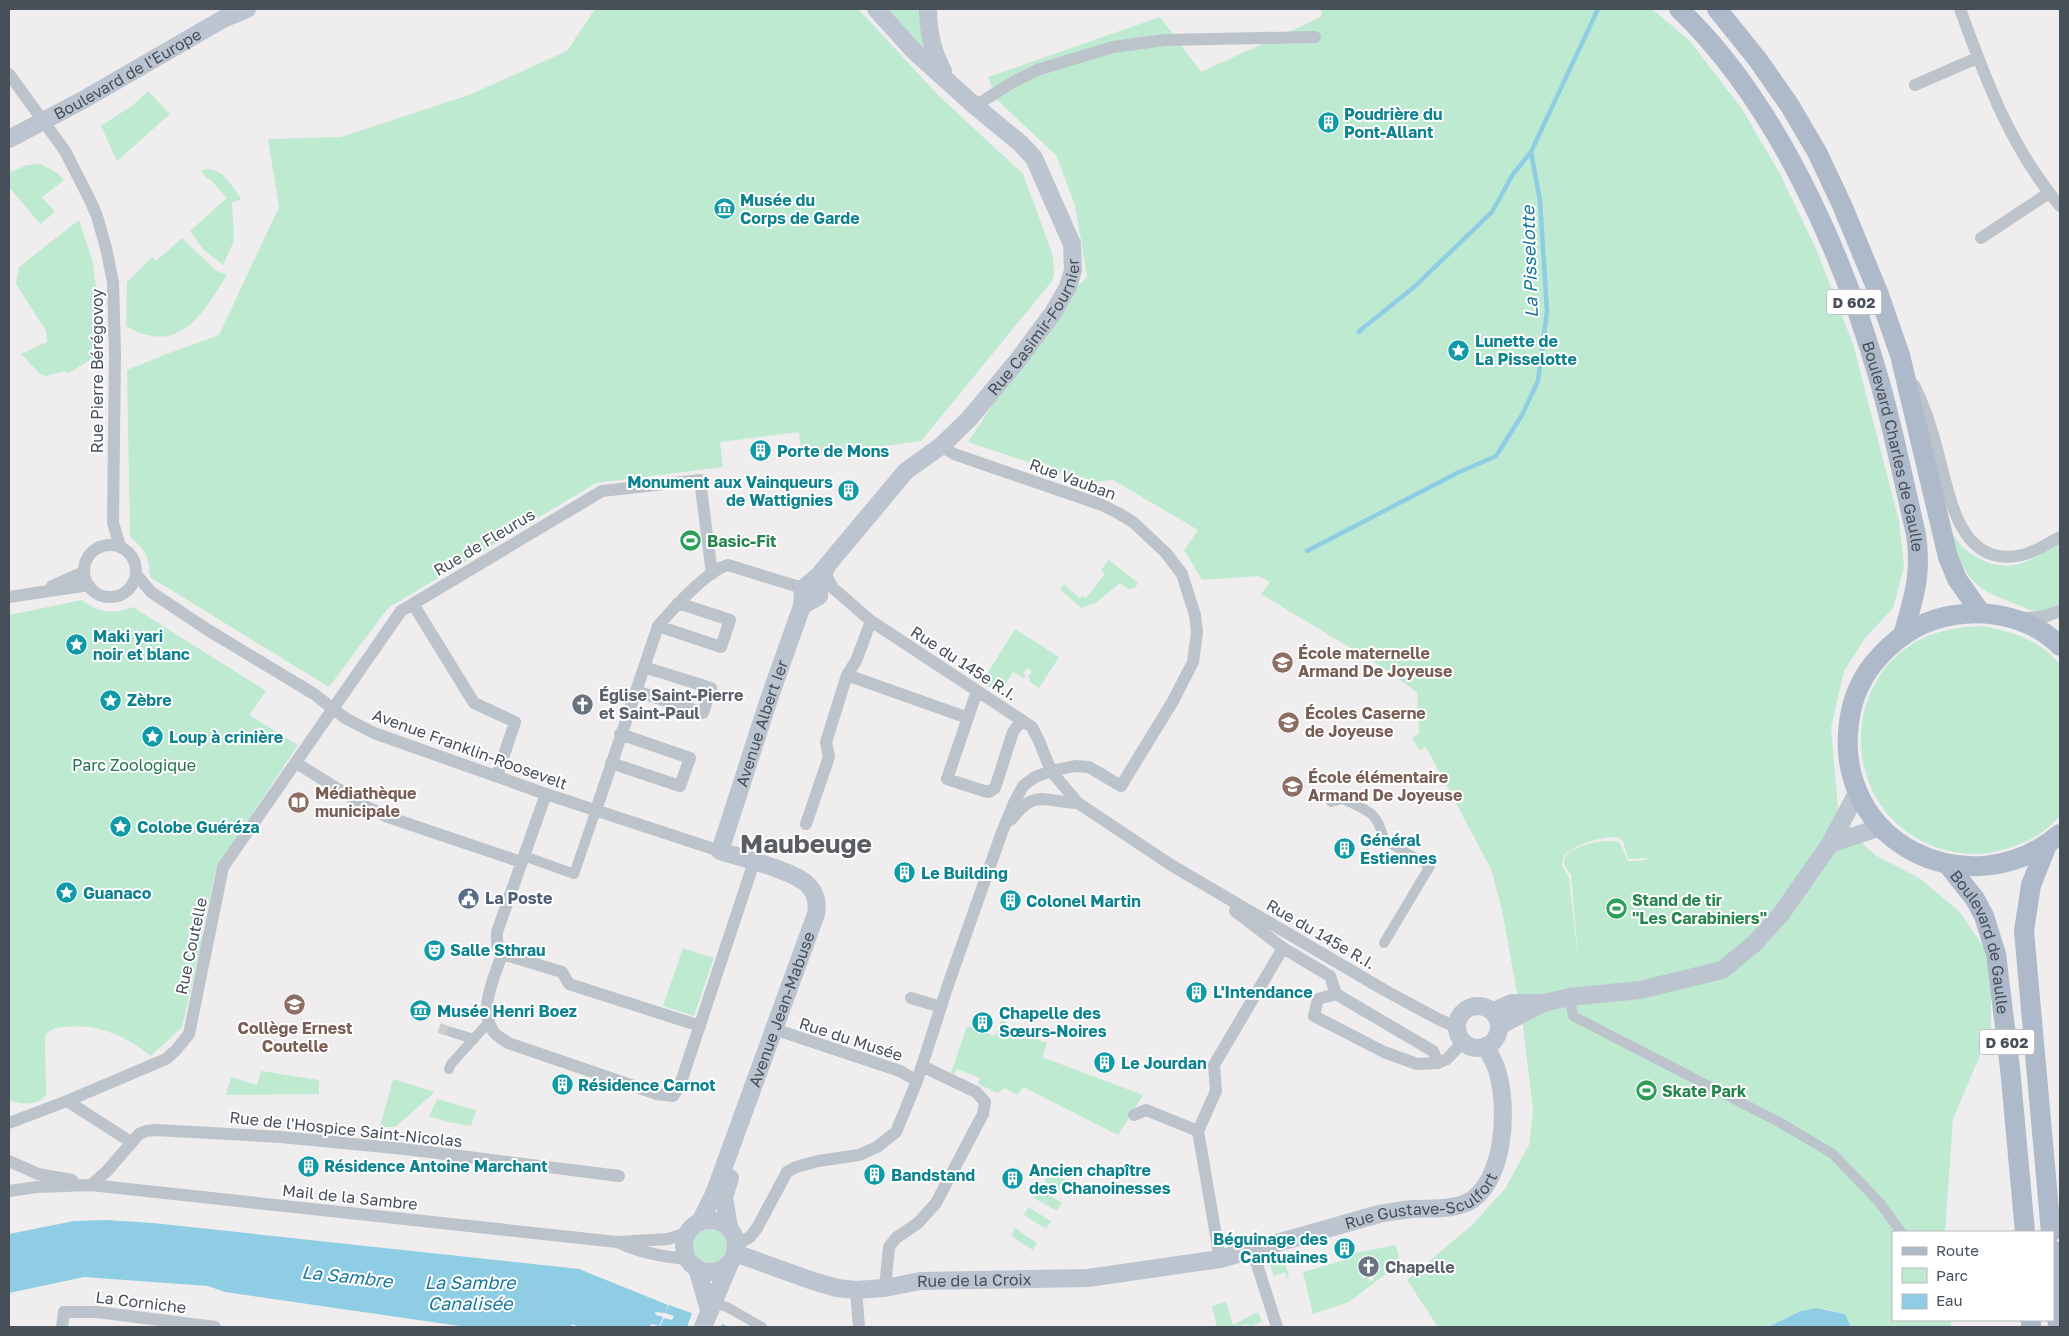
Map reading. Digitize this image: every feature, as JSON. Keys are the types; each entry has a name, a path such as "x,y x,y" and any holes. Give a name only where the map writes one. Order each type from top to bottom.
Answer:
{"main road":[{"name":"Boulevard de l'Europe","path":"9,139 83,100 231,14 246,9"},
{"name":"Rue Casimir-Fournier","path":"826,567 906,471 941,446 969,418 1042,328 1068,287 1073,270 1072,244 1034,158 1020,142 975,106 913,50 876,9"},
{"path":"928,9 929,32 934,53 949,83"},
{"name":"Boulevard Charles de Gaulle","path":"1679,9 1714,45 1769,121 1817,214 1853,301 1880,383 1916,534 1919,554 1918,576 1903,635"},
{"name":"Boulevard Charles de Gaulle","path":"1717,9 1758,60 1790,106 1817,152 1842,205 1878,292 1900,354 1948,557 1957,578 1981,613"},
{"name":"Avenue Albert Ier","path":"720,851 769,699 807,593 822,576 826,567"},
{"path":"2054,839 2030,855 2003,864 1969,867 1948,865 1912,851 1895,840 1881,826 1868,810 1858,792 1851,773 1847,734 1850,715 1863,678 1881,654 1903,635 1925,624 1948,616 1981,613 2015,620 2037,629 2060,646"},
{"path":"1496,1019 1512,1003 1543,1002 1570,997 1640,990 1722,970 1755,943 1781,914 1830,844 1858,792"},
{"path":"1830,844 1881,826"},
{"name":"Boulevard de Gaulle","path":"2052,1231 2024,920 2032,885 2054,839"},
{"name":"Avenue Jean-Mabuse","path":"694,1228 714,1194 817,907 816,898 807,884 782,871 720,851"},
{"name":"Boulevard de Gaulle","path":"1948,865 1975,899 1984,916 1996,954 2012,1084 2024,1231"},
{"path":"1478,1005 1486,1007 1496,1019 1497,1035 1493,1042 1486,1046 1478,1048 1459,1034 1457,1018 1462,1011 1469,1007 1478,1005"},
{"name":"Rue Gustave-Sculfort","path":"1220,1259 1379,1214 1400,1210 1450,1208 1463,1204 1479,1194 1493,1170 1501,1140 1502,1125 1502,1109 1496,1068 1486,1046"},
{"path":"729,1228 724,1197 757,1076"},
{"path":"716,1221 729,1228 733,1233 734,1254 708,1313 692,1263 685,1250 685,1242 694,1228 716,1221"},
{"path":"692,1263 706,1271 714,1272 723,1269 734,1254"},
{"name":"Rue de la Croix","path":"734,1254 836,1288 856,1290 885,1288 920,1280 1088,1278 1220,1259"},
{"path":"2054,1274 2058,1327"}],"street":[{"path":"1960,9 1977,58 2012,135 2049,193 2060,206"},
{"path":"975,106 1012,82 1037,70 1113,47 1165,40 1315,37"},
{"path":"1915,85 1977,58"},
{"name":"Rue Pierre Bérégovoy","path":"9,74 65,151 90,200 97,216 113,282 116,354 113,523 120,546"},
{"path":"1982,238 2049,193"},
{"path":"1900,354 1927,412 1953,511 1968,538 1991,554 2010,556 2032,552 2060,537"},
{"name":"Rue Vauban","path":"941,446 954,454 1102,505 1118,513 1132,522 1166,553 1182,574 1195,615 1197,632 1193,662 1173,701 1121,786 1089,766 1075,766 1051,771"},
{"name":"Rue de Fleurus","path":"333,710 400,611 602,491 700,480 712,574"},
{"path":"106,545 113,523"},
{"path":"106,545 120,546 133,557 136,574 134,582 121,594 103,596 89,586 84,572 88,557 92,551 106,545"},
{"path":"296,763 369,808 388,817 574,874 658,626 678,603 723,566 733,566 807,593 841,595"},
{"name":"Rue du 145e R.I.","path":"826,567 830,583 871,621 1032,727 1051,771 1078,803 1171,865 1283,948 1330,976 1336,994"},
{"path":"40,591 84,572"},
{"name":"Avenue Franklin-Roosevelt","path":"136,574 151,592 208,630 314,694 345,718 374,734 546,794 720,851"},
{"path":"9,597 40,591 89,586"},
{"name":"Avenue Franklin-Roosevelt","path":"128,589 151,592"},
{"path":"658,626 721,647 730,620 678,603"},
{"path":"413,604 474,703 515,722 497,776"},
{"path":"2015,620 2046,616 2060,610"},
{"path":"806,824 829,757 826,742 848,675 871,621"},
{"path":"636,692 703,713 711,688 644,666"},
{"path":"848,675 968,718"},
{"path":"977,691 947,780 973,789 990,792 996,788 1013,732 1022,720"},
{"name":"Rue Coutelle","path":"9,1123 67,1101 166,1059 189,1034 223,867 333,710"},
{"path":"611,763 680,786 690,758 620,734"},
{"path":"734,1254 750,1237 762,1220 787,1172 796,1167 818,1161 860,1155 877,1147 892,1136 900,1125 1014,802 1023,786 1035,777 1051,771"},
{"path":"546,794 497,932 497,945 502,954 562,972 569,984 700,1026"},
{"path":"1002,832 1023,805 1034,800 1050,799 1078,803"},
{"path":"1331,802 1343,799 1373,814 1380,824 1384,840 1430,866 1384,943"},
{"path":"502,954 489,991 489,1022 494,1032 508,1043 657,1094 674,1096 680,1085 754,862"},
{"name":"Rue du 145e R.I.","path":"1171,865 1386,991 1438,1019 1459,1034"},
{"path":"1220,1259 1198,1131 1216,1091 1214,1065 1283,948"},
{"path":"1438,1063 1433,1051 1336,994 1318,999 1314,1016 1384,1052 1417,1064 1438,1063 1447,1059 1459,1034"},
{"path":"1570,997 1572,1016 1779,1122 1833,1154 1880,1203 1900,1231"},
{"path":"911,998 941,1007"},
{"path":"449,1069 451,1064 489,1022"},
{"name":"Rue du Musée","path":"774,1029 900,1071 917,1081"},
{"path":"451,1032 474,1039"},
{"path":"885,1288 889,1247 896,1238 918,1223 936,1203 983,1114 985,1102 976,1092 922,1066"},
{"path":"67,1101 131,1142"},
{"path":"1134,1115 1146,1110 1198,1131"},
{"path":"9,1131 23,1118"},
{"name":"Rue de l'Hospice Saint-Nicolas","path":"91,1185 107,1171 139,1134 156,1130 281,1137 405,1149 619,1176"},
{"path":"9,1161 38,1174 91,1185"},
{"name":"Mail de la Sambre","path":"9,1192 31,1188 91,1185 617,1242 668,1239 694,1228"},
{"path":"617,1242 636,1250 692,1263"},
{"path":"1252,1249 1277,1327"},
{"path":"856,1290 858,1327"},
{"path":"708,1313 727,1307 762,1327"},
{"name":"La Corniche","path":"62,1327 64,1312 98,1312 215,1327"}],"green space":[{"path":"595,9 858,9 939,96 1023,174 1053,256 1054,275 1052,281 921,441 802,457 799,432 720,442 723,467 596,483 388,608 329,687 150,577 146,554 130,537 127,370 219,335 279,207 268,139 341,137 469,95 567,51"},
{"path":"882,9 922,9 924,45 916,47"},
{"path":"1322,9 1652,9 1690,41 1742,109 1780,174 1816,249 1853,344 1899,521 1904,567 1893,608 1866,637 1844,671 1831,728 1838,808 1863,844 1875,855 1919,878 1959,911 1985,949 1991,990 1991,1029 1953,1119 1945,1231 1892,1231 1892,1321 1950,1321 1952,1327 1851,1327 1845,1314 1826,1309 1810,1309 1768,1327 1438,1327 1407,1280 1471,1226 1505,1189 1529,1145 1533,1110 1523,1026 1502,910 1491,869 1426,747 1419,750 1412,738 1419,734 1417,692 1382,667 1261,594 1270,582 1258,576 1202,580 1184,550 1198,530 1113,480 1097,482 1040,466 968,442 1059,304 1087,277 1075,205 1056,155 997,100 988,77 1160,17 1201,72 1321,17","holes":["1616,837 1623,841 1628,859 1652,858 1628,861 1619,842 1605,841 1588,844 1572,850 1564,860 1565,866 1571,875 1579,966 1569,878 1562,865 1564,855 1576,847 1582,844"]},
{"path":"148,91 170,114 117,161 101,126 133,105"},
{"path":"40,164 56,172 64,180 42,197 55,212 40,224 9,187 9,173 27,165"},
{"path":"204,169 217,171 225,177 240,197 240,200 232,202 234,241 223,265 203,249 190,231 227,198 210,179 208,180 202,172"},
{"path":"79,220 93,263 100,330 96,339 98,355 67,374 66,371 46,376 41,375 21,354 47,342 46,331 16,284 19,267"},
{"path":"182,238 215,270 227,275 218,290 198,317 187,327 175,334 161,337 145,334 126,326 127,282 152,257 156,261"},
{"path":"1954,536 1960,544 1975,556 1984,561 2003,566 2027,561 2060,543 2060,606 2039,612 2033,611 1980,587 1964,569 1951,537"},
{"path":"1109,560 1138,583 1135,588 1128,589 1120,583 1097,602 1081,608 1062,591 1061,588 1065,583 1065,586 1080,598 1082,596 1086,598 1105,574 1101,570"},
{"name":"Parc Zoologique","path":"82,600 94,608 113,612 133,607 266,691 249,715 298,745 216,868 202,934 203,937 182,1027 151,1056 131,1042 100,1029 76,1026 53,1029 45,1037 46,1095 43,1099 34,1103 23,1104 9,1100 9,615"},
{"path":"1981,626 2025,638 2044,649 2060,665 2060,815 2045,830 2028,841 1998,851 1964,854 1948,851 1926,843 1899,825 1878,801 1866,774 1861,744 1864,714 1874,685 1893,660 1919,640 1934,634 1965,627"},
{"path":"1015,629 1059,657 1039,688 1029,681 1028,677 1032,671 1027,668 1023,673 1026,675 1024,678 1013,672 1000,694 982,682"},
{"path":"683,948 714,958 694,1016 663,1006"},
{"path":"1002,1018 1014,1031 1047,1043 1042,1057 1143,1095 1118,1135 1023,1087 1018,1095 1004,1088 998,1093 978,1084 980,1078 957,1069 954,1074 951,1073 967,1026 995,1036"},
{"path":"261,1071 319,1080 319,1094 226,1095 231,1077 257,1085"},
{"path":"393,1079 435,1092 395,1127 380,1127"},
{"path":"437,1099 476,1110 471,1126 429,1116"},
{"path":"1050,1171 1072,1184 1066,1194 1044,1181"},
{"path":"1038,1189 1062,1203 1057,1211 1034,1198"},
{"path":"1028,1207 1051,1221 1046,1229 1024,1215"},
{"path":"1015,1228 1037,1243 1033,1250 1011,1236"},
{"path":"710,1229 717,1230 722,1234 726,1239 726,1253 722,1258 717,1262 710,1263 703,1262 698,1258 694,1253 693,1246 694,1239 698,1234 703,1230"},
{"path":"1396,1245 1400,1263 1349,1302 1313,1314 1303,1272 1345,1260 1345,1255","holes":["1371,1261 1373,1280 1370,1281 1367,1277 1362,1278 1361,1273 1366,1272 1364,1262"]},
{"path":"1283,1255 1289,1278 1287,1279 1285,1272 1274,1276 1268,1260"},
{"path":"1226,1302 1233,1325 1258,1312 1262,1321 1251,1327 1246,1324 1239,1327 1217,1327 1212,1306"}],"water":[{"name":"La Sambre Canalisée","path":"106,1220 153,1223 579,1269 668,1305 665,1313 655,1312 656,1315 663,1317 659,1326 653,1324 650,1325 651,1327 580,1327 572,1324 571,1327 467,1327 225,1292 208,1286 84,1277 9,1293 9,1234 74,1221"},
{"path":"669,1305 729,1327 660,1326 664,1318 672,1320 674,1316 665,1313"},
{"path":"1817,1308 1845,1314 1851,1327 1768,1327 1801,1311"}],"pier":[{"path":"693,1311 723,1321 721,1327 687,1327"}],"waterway":[{"path":"1368,324 1413,288 1492,212 1513,174 1531,152 1598,9"},
{"name":"La Pisselotte","path":"1307,551 1457,473 1496,456 1522,415 1538,381 1547,311 1540,201 1531,152"},
{"path":"1359,332 1365,326"}],"tunnel":[{"path":"439,1028 451,1032"}],"place":[{"name":"Poudrière du Pont-Allant","path":"1328,123"},
{"name":"Musée du Corps de Garde","path":"724,209"},
{"name":"Lunette de La Pisselotte","path":"1459,350"},
{"name":"Porte de Mons","path":"761,451"},
{"name":"Monument aux Vainqueurs de Wattignies","path":"849,491"},
{"name":"Basic-Fit","path":"691,541"},
{"name":"Maki yari noir et blanc","path":"77,645"},
{"name":"École maternelle Armand De Joyeuse","path":"1282,662"},
{"name":"Zèbre","path":"111,700"},
{"name":"Église Saint-Pierre et Saint-Paul","path":"583,704"},
{"name":"Écoles Caserne de Joyeuse","path":"1289,722"},
{"name":"Loup à crinière","path":"153,737"},
{"name":"École élémentaire Armand De Joyeuse","path":"1292,786"},
{"name":"Médiathèque municipale","path":"299,802"},
{"name":"Colobe Guéréza","path":"121,827"},
{"name":"Général Estiennes","path":"1344,849"},
{"name":"Le Building","path":"905,873"},
{"name":"Guanaco","path":"67,893"},
{"name":"La Poste","path":"469,898"},
{"name":"Colonel Martin","path":"1010,901"},
{"name":"Stand de tir \"Les Carabiniers\"","path":"1616,909"},
{"name":"Salle Sthrau","path":"434,950"},
{"name":"L'Intendance","path":"1197,992"},
{"name":"Collège Ernest Coutelle","path":"295,1004"},
{"name":"Musée Henri Boez","path":"421,1011"},
{"name":"Chapelle des Sœurs-Noires","path":"983,1022"},
{"name":"Le Jourdan","path":"1105,1063"},
{"name":"Résidence Carnot","path":"562,1085"},
{"name":"Skate Park","path":"1646,1091"},
{"name":"Résidence Antoine Marchant","path":"308,1166"},
{"name":"Bandstand","path":"875,1175"},
{"name":"Ancien chapître des Chanoinesses","path":"1013,1179"},
{"name":"Béguinage des Cantuaines","path":"1344,1248"},
{"name":"Chapelle","path":"1369,1267"}],"district":[{"name":"Maubeuge","path":"806,843"}],"water label":[{"name":"La Sambre","path":"347,1276"}]}
